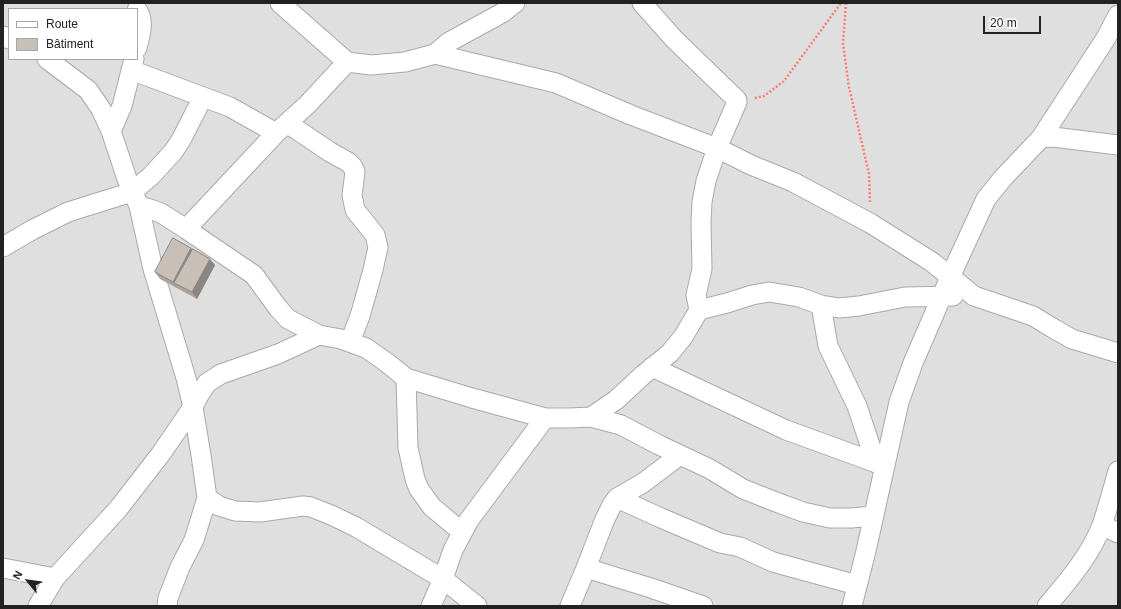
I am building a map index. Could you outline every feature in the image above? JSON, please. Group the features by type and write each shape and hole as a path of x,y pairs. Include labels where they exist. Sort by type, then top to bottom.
{"street":[{"path":"286,5 347,62 371,65 405,62 435,54 449,42 502,13 515,3"},
{"path":"592,416 616,400 652,367 670,353 683,337 699,310 696,295 702,269 702,202 706,181 717,148 737,102 735,97 674,39 642,3"},
{"path":"138,11 141,18 141,29 138,43"},
{"path":"852,606 874,516 880,464 913,363 951,275 986,199 1003,178 1041,138 1106,38 1118,15"},
{"path":"435,54 556,82 631,115 717,148 751,165 794,182 870,223 932,262 951,275 974,296"},
{"path":"48,60 88,90 101,109 111,131 135,199 153,269 184,371 193,407 207,498 194,540 180,567 168,598 167,606"},
{"path":"186,228 281,128 308,104 347,62"},
{"path":"111,131 122,106 133,65 203,97 281,128 348,162 353,167 355,172 352,195 355,210 375,235 378,247 360,316 350,342"},
{"path":"3,247 32,230 68,212 135,199 151,176 173,152 181,140 203,97"},
{"path":"1041,138 1057,137 1118,145"},
{"path":"135,199 150,209 161,213 186,228 254,275 278,308 288,318 319,335 350,342 366,348 406,378 545,418 592,416 621,424 710,469 743,489 803,512 830,518 874,516"},
{"path":"699,310 752,295 769,292 798,297 821,305 840,308 905,297 974,296 1033,316 1072,339 1118,353"},
{"path":"821,305 828,346 857,406 880,464"},
{"path":"38,606 55,578 118,510 160,456 193,407 198,395 207,383 221,374 278,354 319,335"},
{"path":"652,367 786,430 880,464"},
{"path":"406,378 408,448 415,479 419,489 432,508 462,532"},
{"path":"431,606 443,579 453,550 469,520 545,418"},
{"path":"570,606 605,519 617,498 643,483 680,454"},
{"path":"1047,606 1076,572 1090,549 1110,529 1118,471"},
{"path":"207,498 219,506 235,511 260,512 295,507 311,507 356,527 443,579 477,606"},
{"path":"617,498 720,543 740,547 773,562 858,585"},
{"path":"3,568 55,578"},
{"path":"586,568 703,606"}],"path":[{"path":"737,102 764,96 784,81 841,3"},
{"path":"846,3 843,44 848,87 869,174 870,223"}],"shaded area":[{"path":"3,3 1118,3 1118,606 3,606"}],"building":[{"path":"173,238 191,248 173,282 155,272"},
{"path":"193,249 210,259 192,292 174,283"}]}
